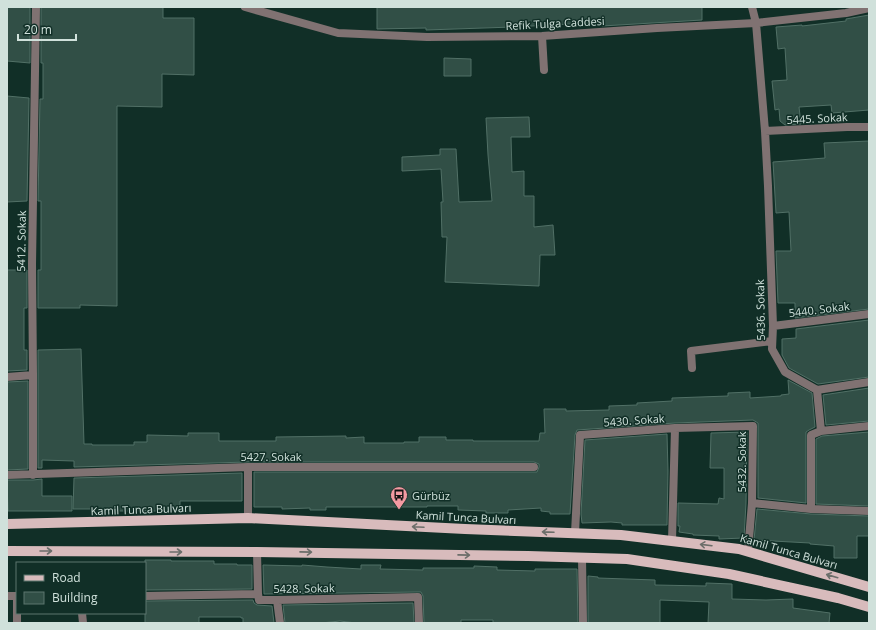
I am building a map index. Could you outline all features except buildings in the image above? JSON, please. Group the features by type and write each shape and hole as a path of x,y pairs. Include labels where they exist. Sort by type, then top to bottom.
{"main road":[{"name":"Kamil Tunca Bulvarı","path":"7,524 248,518 465,530 621,535 739,548 869,587"},
{"path":"7,551 257,552 528,556 627,560 729,574 838,598 869,607"}],"street":[{"name":"5412. Sokak","path":"33,475 32,264 36,7"},
{"name":"Refik Tulga Caddesi","path":"245,7 338,33 428,37 542,36 756,23 869,8"},
{"name":"5436. Sokak","path":"752,7 756,23 765,131 768,186 772,349 785,372 817,390"},
{"path":"542,36 544,70"},
{"name":"5445. Sokak","path":"765,131 869,127"},
{"name":"5440. Sokak","path":"772,326 869,314"},
{"path":"692,368 691,351 772,341"},
{"path":"7,377 33,375"},
{"path":"821,431 817,390 869,382"},
{"name":"5432. Sokak","path":"675,428 753,426 752,503"},
{"path":"811,510 811,435 821,431 869,426"},
{"name":"5430. Sokak","path":"574,533 580,435 675,428 672,541"},
{"path":"248,467 248,518"},
{"name":"5427. Sokak","path":"7,475 248,467 534,467"},
{"path":"748,551 752,503 811,510 869,511"},
{"path":"257,552 258,594"},
{"path":"582,558 583,623"},
{"name":"5428. Sokak","path":"146,596 258,594 259,600 418,596 419,623"},
{"path":"277,600 280,623"}],"place":[{"name":"Gürbüz","path":"399,510"}]}
